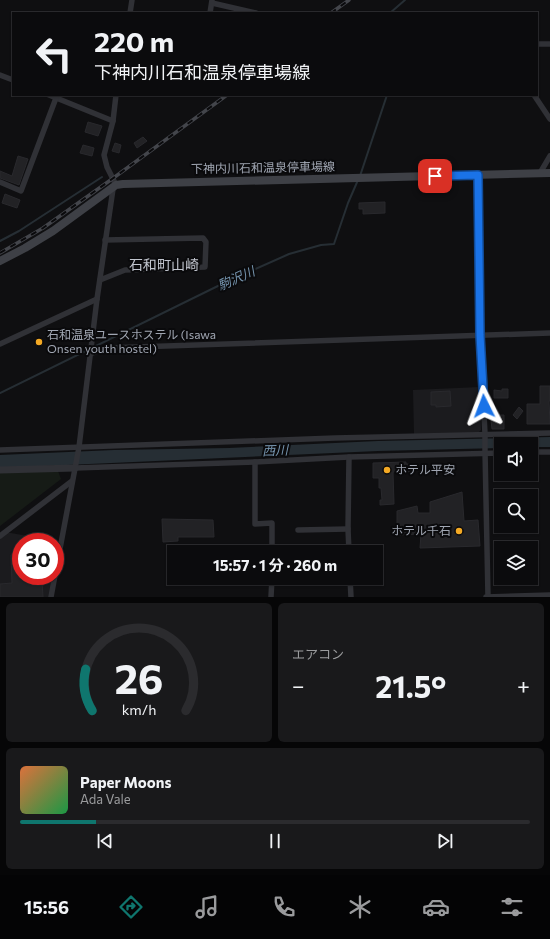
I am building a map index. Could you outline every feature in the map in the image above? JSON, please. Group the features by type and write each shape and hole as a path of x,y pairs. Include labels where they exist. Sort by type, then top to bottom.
{"main road":[{"name":"下神内川石和温泉停車場線","path":"115,187 123,184 550,173"},
{"path":"0,261 53,231 115,187"}],"street":[{"path":"130,12 132,0"},
{"path":"210,12 212,2 252,12"},
{"path":"538,44 550,44"},
{"path":"0,75 12,80"},
{"path":"51,96 113,122"},
{"path":"51,597 79,449 97,298 105,240 115,187 104,155 113,122 116,96"},
{"path":"535,96 550,119"},
{"path":"0,182 22,191 56,98"},
{"path":"540,173 550,156"},
{"path":"478,175 480,335 485,436 488,597"},
{"path":"100,280 125,270 205,267 206,242 203,238 105,240"},
{"path":"0,344 97,298"},
{"path":"90,353 106,348 550,333"},
{"path":"0,450 79,449 144,444 485,436 550,433"},
{"path":"538,452 550,452"},
{"path":"0,470 76,466 255,462 350,457 494,453"},
{"path":"349,545 350,457"},
{"path":"255,462 255,524 272,523 272,545"},
{"path":"0,536 72,481"},
{"path":"298,530 348,529"},
{"path":"271,597 272,585"},
{"path":"350,585 351,597"},
{"path":"485,597 550,595"}],"shaded area":[{"path":"480,387 481,430 478,433 414,434 413,390"},
{"path":"58,471 61,479 0,526 0,473"},
{"path":"5,532 12,533 12,585 53,585 51,597 0,597 0,536"}],"water":[{"path":"538,437 550,437 550,447 538,447"},
{"name":"西川","path":"494,438 494,448 378,451 0,468 0,455 114,450 229,448 378,441"}],"building":[{"path":"88,122 102,126 98,136 85,132"},
{"path":"143,137 147,141 137,148 134,143"},
{"path":"115,143 121,145 119,153 112,151"},
{"path":"83,145 94,148 92,156 80,153"},
{"path":"18,156 28,159 19,185 0,178 0,171 12,176"},
{"path":"5,194 20,200 17,208 2,203"},
{"path":"385,202 385,213 363,214 363,209 359,209 359,203"},
{"path":"540,386 550,386 550,424 527,424 527,404 540,404"},
{"path":"502,389 508,389 508,398 494,398 494,390 502,391"},
{"path":"450,391 451,406 436,407 436,405 431,405 431,392"},
{"path":"519,407 523,411 517,419 513,415"},
{"path":"493,415 504,415 504,429 492,429 491,420 493,420"},
{"path":"406,462 406,464 409,464 409,472 393,472 394,504 380,505 380,500 382,500 381,488 379,488 379,478 373,478 373,463"},
{"path":"462,492 464,521 478,520 480,546 420,548 421,534 397,535 397,511 417,506 418,513 430,513 430,502"},
{"path":"162,519 213,520 214,537 178,537 178,541 163,542"},
{"path":"11,555 12,555 12,583"},
{"path":"12,583 12,585 42,585 43,597 0,597 0,584"}],"waterway":[{"name":"駒沢川","path":"391,12 405,0"},
{"name":"駒沢川","path":"360,176 387,96"},
{"path":"0,241 19,231 102,177"},
{"name":"駒沢川","path":"0,393 226,282 289,254 321,245 334,244 348,203 358,180"}],"railway":[{"path":"332,12 349,0"},
{"path":"0,253 43,228 226,96"}],"place":[{"name":"石和温泉ユースホステル (Isawa Onsen youth hostel)","path":"39,342"},
{"name":"ホテル平安","path":"387,470"},
{"name":"ホテル千石","path":"459,531"}],"district":[{"name":"石和町山崎","path":"164,265"}],"route":[{"path":"435,176 478,175 480,335 484,406"}]}
